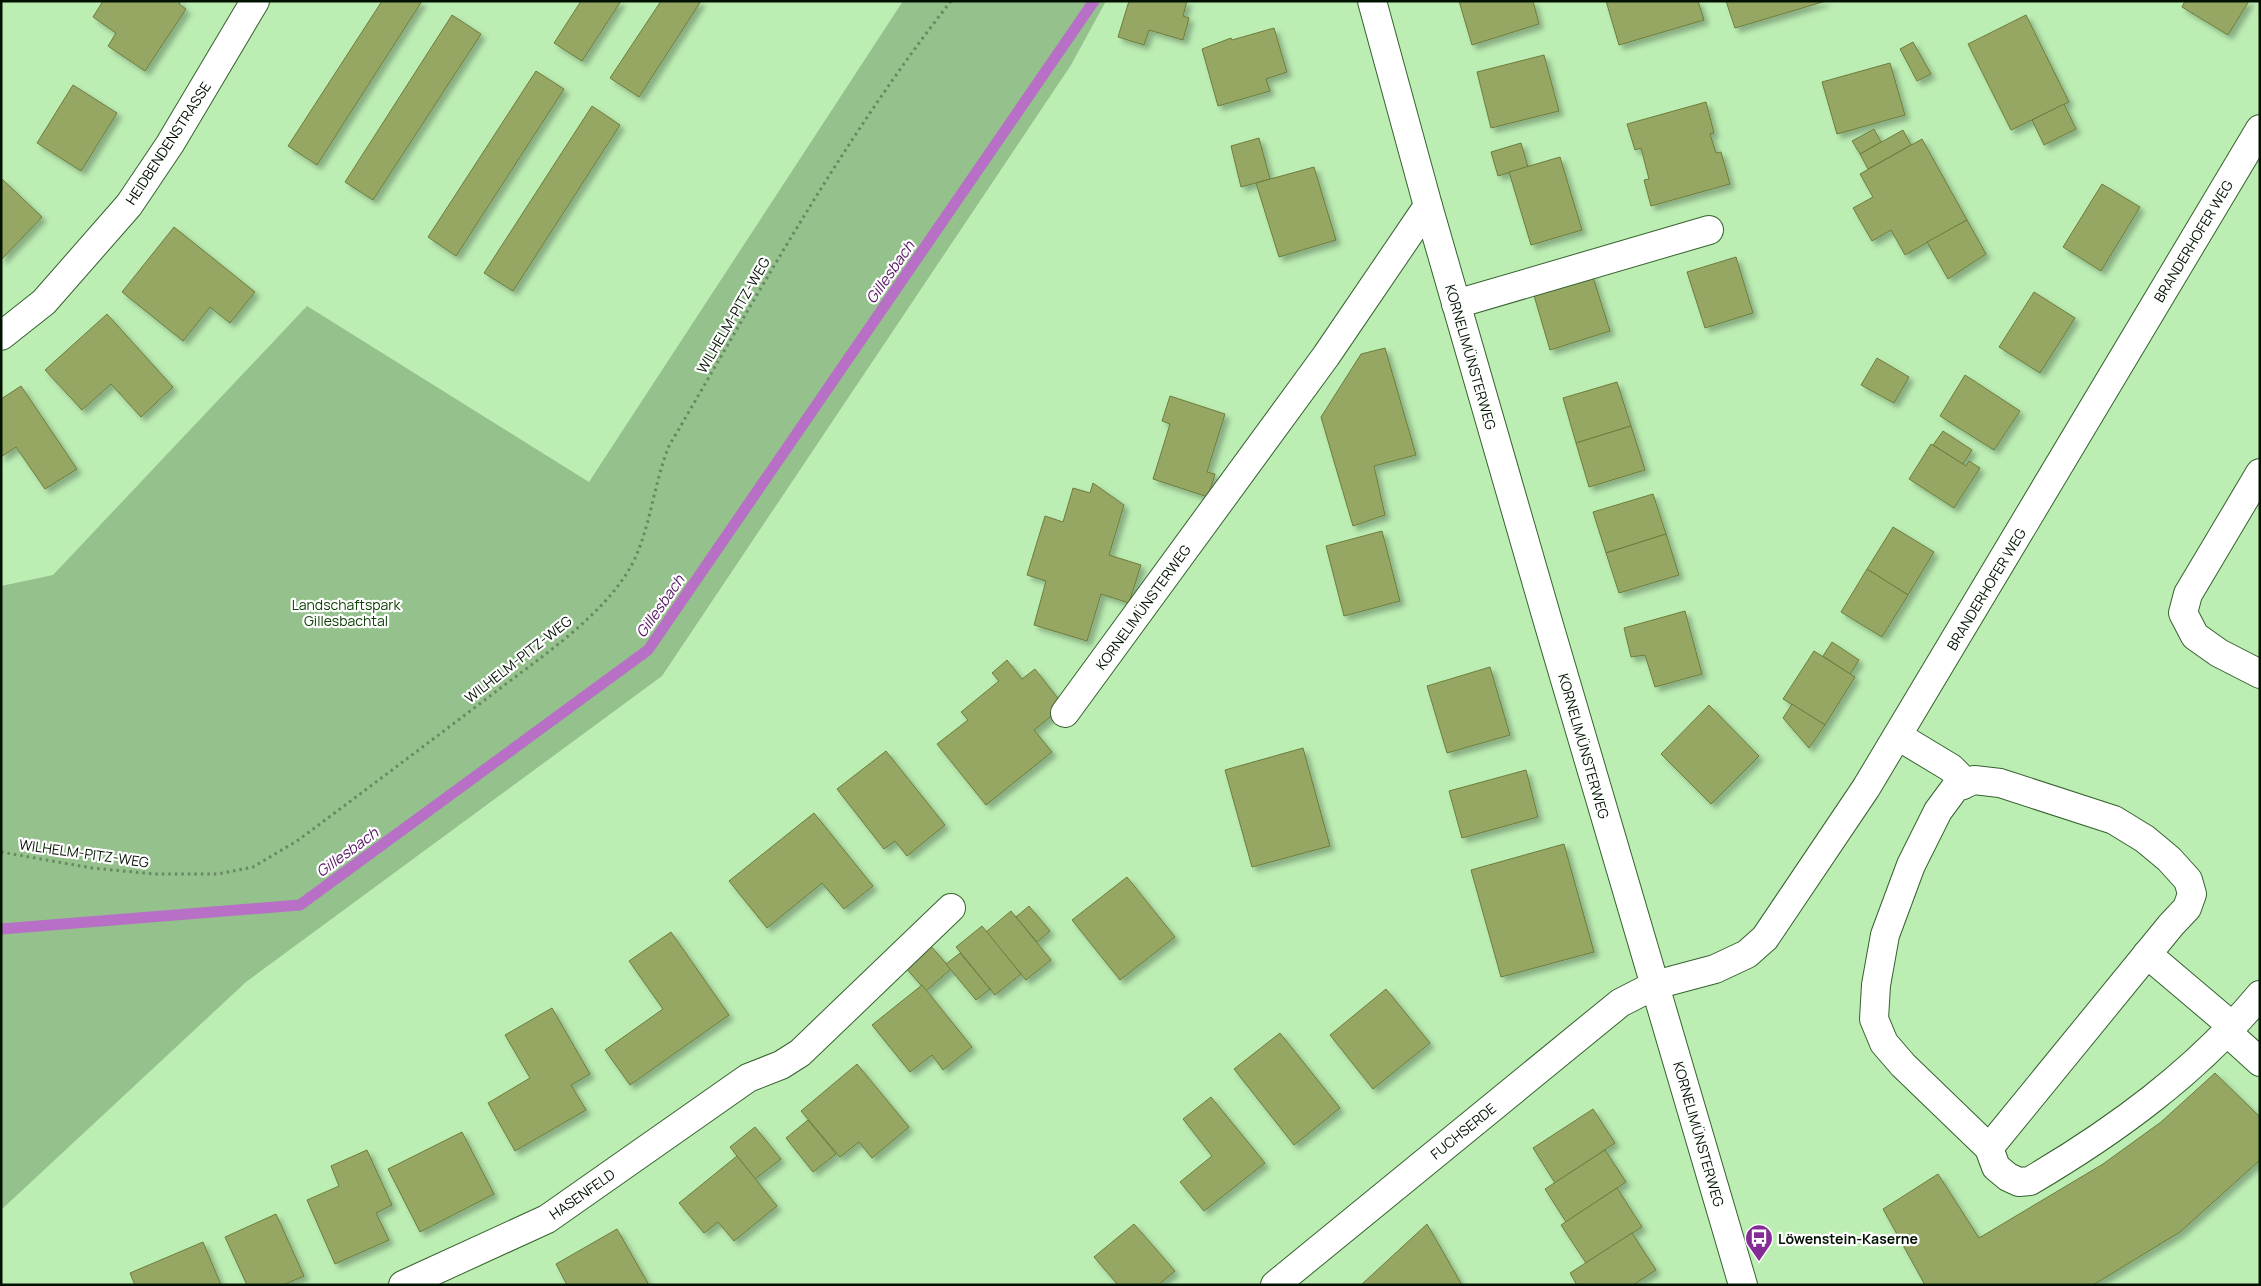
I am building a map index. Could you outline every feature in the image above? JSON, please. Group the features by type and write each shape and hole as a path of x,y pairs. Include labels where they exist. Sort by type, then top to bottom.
{"street":[{"name":"HEIDBENDENSTRASSE","path":"1,336 44,302 129,204 170,144 255,1"},
{"name":"KORNELIMÜNSTERWEG","path":"1372,1 1456,304 1743,1285"},
{"name":"BRANDERHOFER WEG","path":"1655,985 1715,969 1747,954 1765,938 1866,788 1898,736 2260,129"},
{"name":"KORNELIMÜNSTERWEG","path":"1065,713 1326,356 1428,206"},
{"path":"1456,304 1709,230"},
{"path":"2260,473 2188,594 2184,614 2195,636 2219,653 2260,674"},
{"path":"1898,736 1950,768 1963,785"},
{"path":"1989,1148 2147,954 2187,908 2192,894 2188,880 2170,859 2145,839 2114,820 2000,783 1974,780 1955,788 1938,811 1911,865 1885,935 1876,985 1874,1019 1884,1043 1989,1148 1996,1167 2008,1178 2020,1182 2030,1181 2087,1147 2140,1110 2229,1029 2260,995"},
{"name":"HASENFELD","path":"403,1285 547,1219 748,1078 781,1065 800,1053 951,908"},
{"path":"2147,954 2229,1029 2260,1062"},
{"name":"FUCHSERDE","path":"1275,1285 1620,1003 1655,985"}],"path":[{"name":"WILHELM-PITZ-WEG","path":"1,852 92,868 155,874 218,874 253,867 297,841 569,636 616,589 630,568 643,538 658,473 669,446 819,189 909,55 951,1"}],"green space":[{"name":"Landschaftspark Gillesbachtal","path":"903,1 1106,1 1071,65 662,676 246,982 1,1210 1,586 53,575 307,306 589,482"}],"building":[{"path":"103,1 181,1 179,4 186,9 145,71 108,46 116,33 93,17"},
{"path":"382,1 422,1 317,165 288,146"},
{"path":"581,1 621,1 582,61 554,43"},
{"path":"661,1 701,1 639,97 610,78"},
{"path":"1129,1 1187,1 1183,16 1189,18 1183,40 1149,30 1144,45 1118,37"},
{"path":"1459,1 1533,1 1539,24 1472,45"},
{"path":"1606,1 1698,1 1704,20 1619,45"},
{"path":"1726,1 1826,1 1735,28"},
{"path":"2185,1 2249,1 2228,35 2182,7"},
{"path":"452,15 481,34 373,200 345,182"},
{"path":"2026,15 2069,102 2011,130 1968,44"},
{"path":"1274,28 1287,72 1266,79 1270,91 1218,106 1202,49 1231,38 1232,40"},
{"path":"1913,42 1931,74 1917,81 1900,49"},
{"path":"1544,55 1559,111 1491,128 1477,72"},
{"path":"1890,63 1905,115 1837,134 1822,82"},
{"path":"536,71 564,89 456,256 428,237"},
{"path":"73,85 117,113 81,171 37,143"},
{"path":"1706,102 1714,133 1710,134 1716,153 1721,152 1730,184 1651,206 1644,180 1649,179 1641,148 1635,150 1627,124"},
{"path":"2064,104 2076,129 2044,145 2032,120"},
{"path":"592,106 620,125 513,291 484,273"},
{"path":"1874,129 1881,142 1860,154 1852,141"},
{"path":"1903,130 1911,145 1868,169 1860,154"},
{"path":"1259,138 1270,179 1241,187 1231,146"},
{"path":"1922,139 1967,220 1905,255 1891,230 1872,241 1853,208 1873,197 1860,174"},
{"path":"1521,143 1528,167 1498,176 1491,152"},
{"path":"1560,157 1582,230 1531,245 1509,172"},
{"path":"1314,167 1336,240 1279,257 1256,183"},
{"path":"1,178 42,217 1,260"},
{"path":"2102,184 2140,207 2101,271 2063,247"},
{"path":"1967,220 1986,254 1948,279 1927,242"},
{"path":"174,227 255,292 230,323 210,307 183,341 122,292"},
{"path":"1736,257 1753,313 1705,328 1687,272"},
{"path":"1592,274 1610,331 1550,350 1533,292"},
{"path":"2034,292 2075,318 2040,373 1999,347"},
{"path":"107,314 173,387 141,417 111,384 82,410 45,370"},
{"path":"1385,348 1416,455 1374,466 1385,515 1353,526 1321,417 1361,354"},
{"path":"1877,358 1909,377 1894,403 1861,385"},
{"path":"1965,375 2020,411 1994,450 1940,416"},
{"path":"1617,382 1631,426 1576,443 1563,398"},
{"path":"21,386 77,469 45,489 16,447 1,457 1,399"},
{"path":"1170,396 1225,414 1207,472 1215,474 1208,497 1153,479 1170,424 1162,421"},
{"path":"1631,426 1645,470 1589,487 1576,443"},
{"path":"1943,431 1972,450 1963,464 1933,445"},
{"path":"1931,444 1966,466 1969,461 1980,468 1954,508 1909,479"},
{"path":"1093,483 1124,505 1109,555 1141,565 1129,603 1101,594 1087,641 1034,625 1046,581 1027,575 1045,516 1063,522 1073,488 1090,493"},
{"path":"1653,494 1666,534 1606,553 1593,512"},
{"path":"1893,527 1934,552 1908,595 1867,569"},
{"path":"1382,531 1400,601 1344,616 1326,546"},
{"path":"1666,534 1679,575 1619,593 1606,553"},
{"path":"1867,569 1908,595 1882,637 1841,612"},
{"path":"1685,611 1702,674 1655,687 1645,655 1631,657 1624,628"},
{"path":"1832,642 1859,660 1850,674 1823,656"},
{"path":"1814,651 1855,677 1825,725 1783,699"},
{"path":"1007,660 1022,679 1035,669 1064,706 1034,730 1052,752 986,805 937,744 968,720 961,712 999,681 992,673"},
{"path":"1490,667 1510,735 1447,753 1427,686"},
{"path":"1792,704 1825,725 1809,748 1783,718"},
{"path":"1709,705 1759,756 1711,804 1661,754"},
{"path":"1303,748 1330,846 1252,867 1225,770"},
{"path":"886,751 945,825 907,856 895,841 884,849 837,789"},
{"path":"1526,770 1538,817 1462,838 1449,791"},
{"path":"814,813 873,886 844,909 822,883 767,928 729,881"},
{"path":"1564,844 1594,952 1501,977 1471,870"},
{"path":"1127,877 1175,937 1120,980 1072,920"},
{"path":"1029,906 1050,931 1037,942 1016,917"},
{"path":"1011,911 1051,960 1026,980 986,932"},
{"path":"982,926 1021,974 995,995 956,947"},
{"path":"671,932 729,1015 630,1085 605,1050 663,1009 629,961"},
{"path":"930,945 951,969 926,991 905,967"},
{"path":"960,953 990,989 976,1000 946,964"},
{"path":"922,985 972,1047 943,1070 932,1055 910,1072 872,1025"},
{"path":"1386,989 1430,1043 1373,1089 1330,1035"},
{"path":"552,1008 590,1074 571,1085 586,1110 515,1151 488,1103 530,1078 505,1035"},
{"path":"1280,1033 1340,1108 1294,1145 1234,1069"},
{"path":"857,1064 909,1127 872,1158 859,1142 840,1157 801,1111"},
{"path":"2215,1073 2260,1117 2260,1160 2180,1232 2093,1285 1925,1285 1883,1209 1938,1174 1979,1238 2103,1164 2161,1122"},
{"path":"1211,1097 1265,1163 1204,1211 1180,1182 1212,1156 1183,1119"},
{"path":"1593,1109 1615,1143 1555,1183 1533,1148"},
{"path":"808,1120 836,1154 813,1172 786,1138"},
{"path":"755,1127 781,1159 755,1179 730,1147"},
{"path":"462,1132 494,1194 420,1232 388,1169"},
{"path":"367,1150 392,1205 376,1213 389,1240 335,1264 307,1200 339,1186 331,1166"},
{"path":"1605,1150 1626,1182 1566,1222 1545,1189"},
{"path":"737,1156 777,1206 734,1241 718,1222 704,1233 679,1203"},
{"path":"1617,1188 1642,1227 1586,1263 1561,1225"},
{"path":"276,1214 304,1276 283,1285 247,1285 225,1237"},
{"path":"1134,1224 1175,1271 1158,1285 1118,1285 1094,1257"},
{"path":"1427,1224 1462,1285 1361,1285"},
{"path":"617,1229 649,1285 567,1285 556,1264"},
{"path":"1632,1233 1656,1270 1633,1285 1577,1285 1570,1273"},
{"path":"203,1242 221,1285 135,1285 130,1273"}],"waterway":[{"name":"Gillesbach","path":"1,929 300,905 648,650 1094,1"}],"place":[{"name":"Löwenstein-Kaserne","path":"1759,1262"}]}
